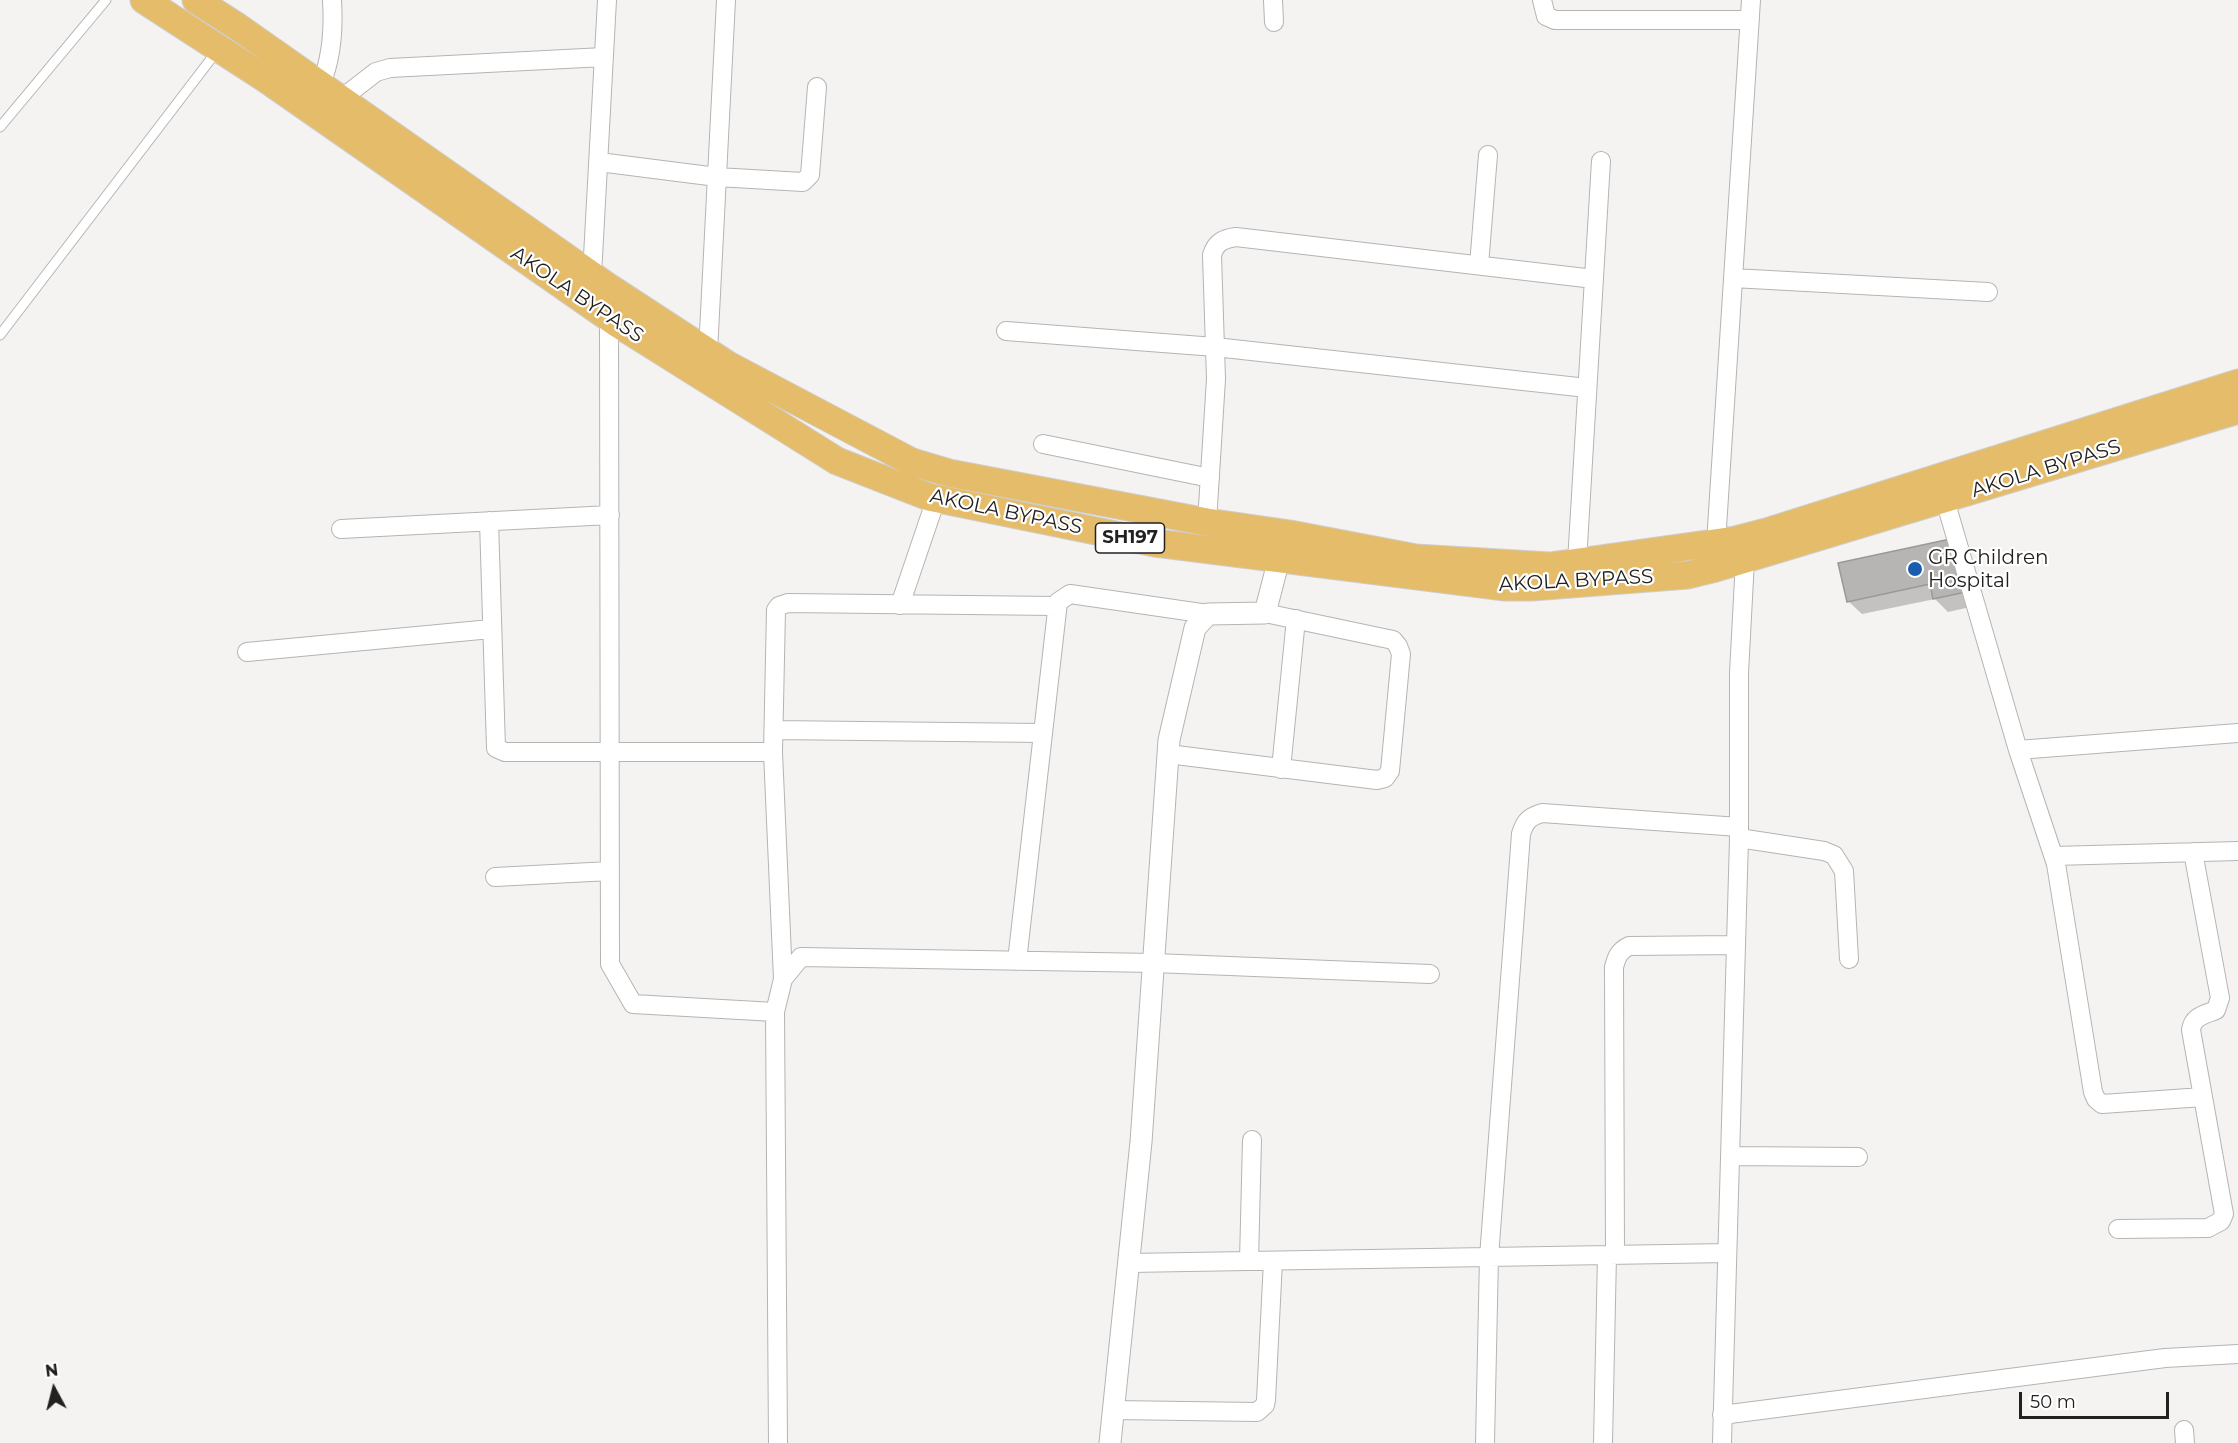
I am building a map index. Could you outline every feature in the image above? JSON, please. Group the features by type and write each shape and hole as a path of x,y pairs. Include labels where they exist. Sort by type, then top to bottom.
{"main road":[{"name":"AKOLA BYPASS","path":"144,0 308,109 609,318 831,458 936,499 1161,544 1517,588 1688,575 1946,500 2238,410"},
{"name":"AKOLA BYPASS","path":"196,0 592,275 728,365 912,462 949,473 1207,522 1290,534 1416,558 1550,566 1735,540 2238,383"},
{"path":"638,337 644,310"}],"street":[{"path":"331,92 332,0"},
{"path":"592,275 607,0"},
{"path":"708,352 726,0"},
{"path":"1273,0 1274,22"},
{"path":"1542,0 1546,16 1555,20 1750,20"},
{"path":"1716,543 1751,0"},
{"path":"308,109 331,92 390,68 604,57"},
{"path":"598,162 717,177 803,182 810,175 817,87"},
{"path":"1479,266 1488,155"},
{"path":"1577,562 1601,161"},
{"path":"1207,522 1216,379 1212,255 1215,246 1224,239 1236,237 1594,279"},
{"path":"1733,278 1988,292"},
{"path":"609,318 610,964 633,1004 776,1012"},
{"path":"1006,331 1215,347 1587,388"},
{"path":"1043,444 1210,478"},
{"path":"900,605 936,499"},
{"path":"1946,500 2018,750 2054,856 2096,1099 2103,1104 2203,1097"},
{"path":"341,529 610,515"},
{"path":"489,521 496,748 506,752 773,752"},
{"path":"1265,613 1279,559"},
{"path":"1722,1443 1739,832 1739,673 1745,560"},
{"path":"1017,961 1056,606 1063,597 1070,594 1208,614 1265,613 1393,640 1398,646 1401,654 1390,771 1385,777 1377,780 1168,754"},
{"path":"778,1443 776,1012 783,979 773,752 776,610 779,606 788,603 1056,606"},
{"path":"1110,1443 1141,1142 1169,740 1195,628 1208,614"},
{"path":"1281,769 1296,620"},
{"path":"247,652 491,629"},
{"path":"774,730 1042,733"},
{"path":"2018,750 2238,733"},
{"path":"1485,1443 1489,1257 1521,834 1524,824 1530,817 1542,813 1739,832 1834,855 1844,871 1849,959"},
{"path":"2054,856 2238,851"},
{"path":"2118,1229 2208,1228 2221,1221 2224,1214 2191,1030 2196,1018 2216,1010 2220,998 2193,852"},
{"path":"495,877 610,871"},
{"path":"1603,1443 1611,1255 1614,967 1616,957 1621,950 1629,946 1736,945"},
{"path":"783,979 801,957 1154,963 1430,974"},
{"path":"1249,1261 1252,1140"},
{"path":"1730,1156 1858,1157"},
{"path":"1129,1263 1727,1253"},
{"path":"1114,1410 1257,1412 1262,1409 1266,1400 1273,1261"},
{"path":"1722,1414 2166,1358 2238,1354"}],"lane":[{"path":"0,127 106,0"},
{"path":"0,335 219,49"}],"building":[{"path":"1955,538 1966,592 1933,599 1930,584 1847,602 1838,563"}],"place":[{"name":"GR Children Hospital","path":"1915,569"}]}
